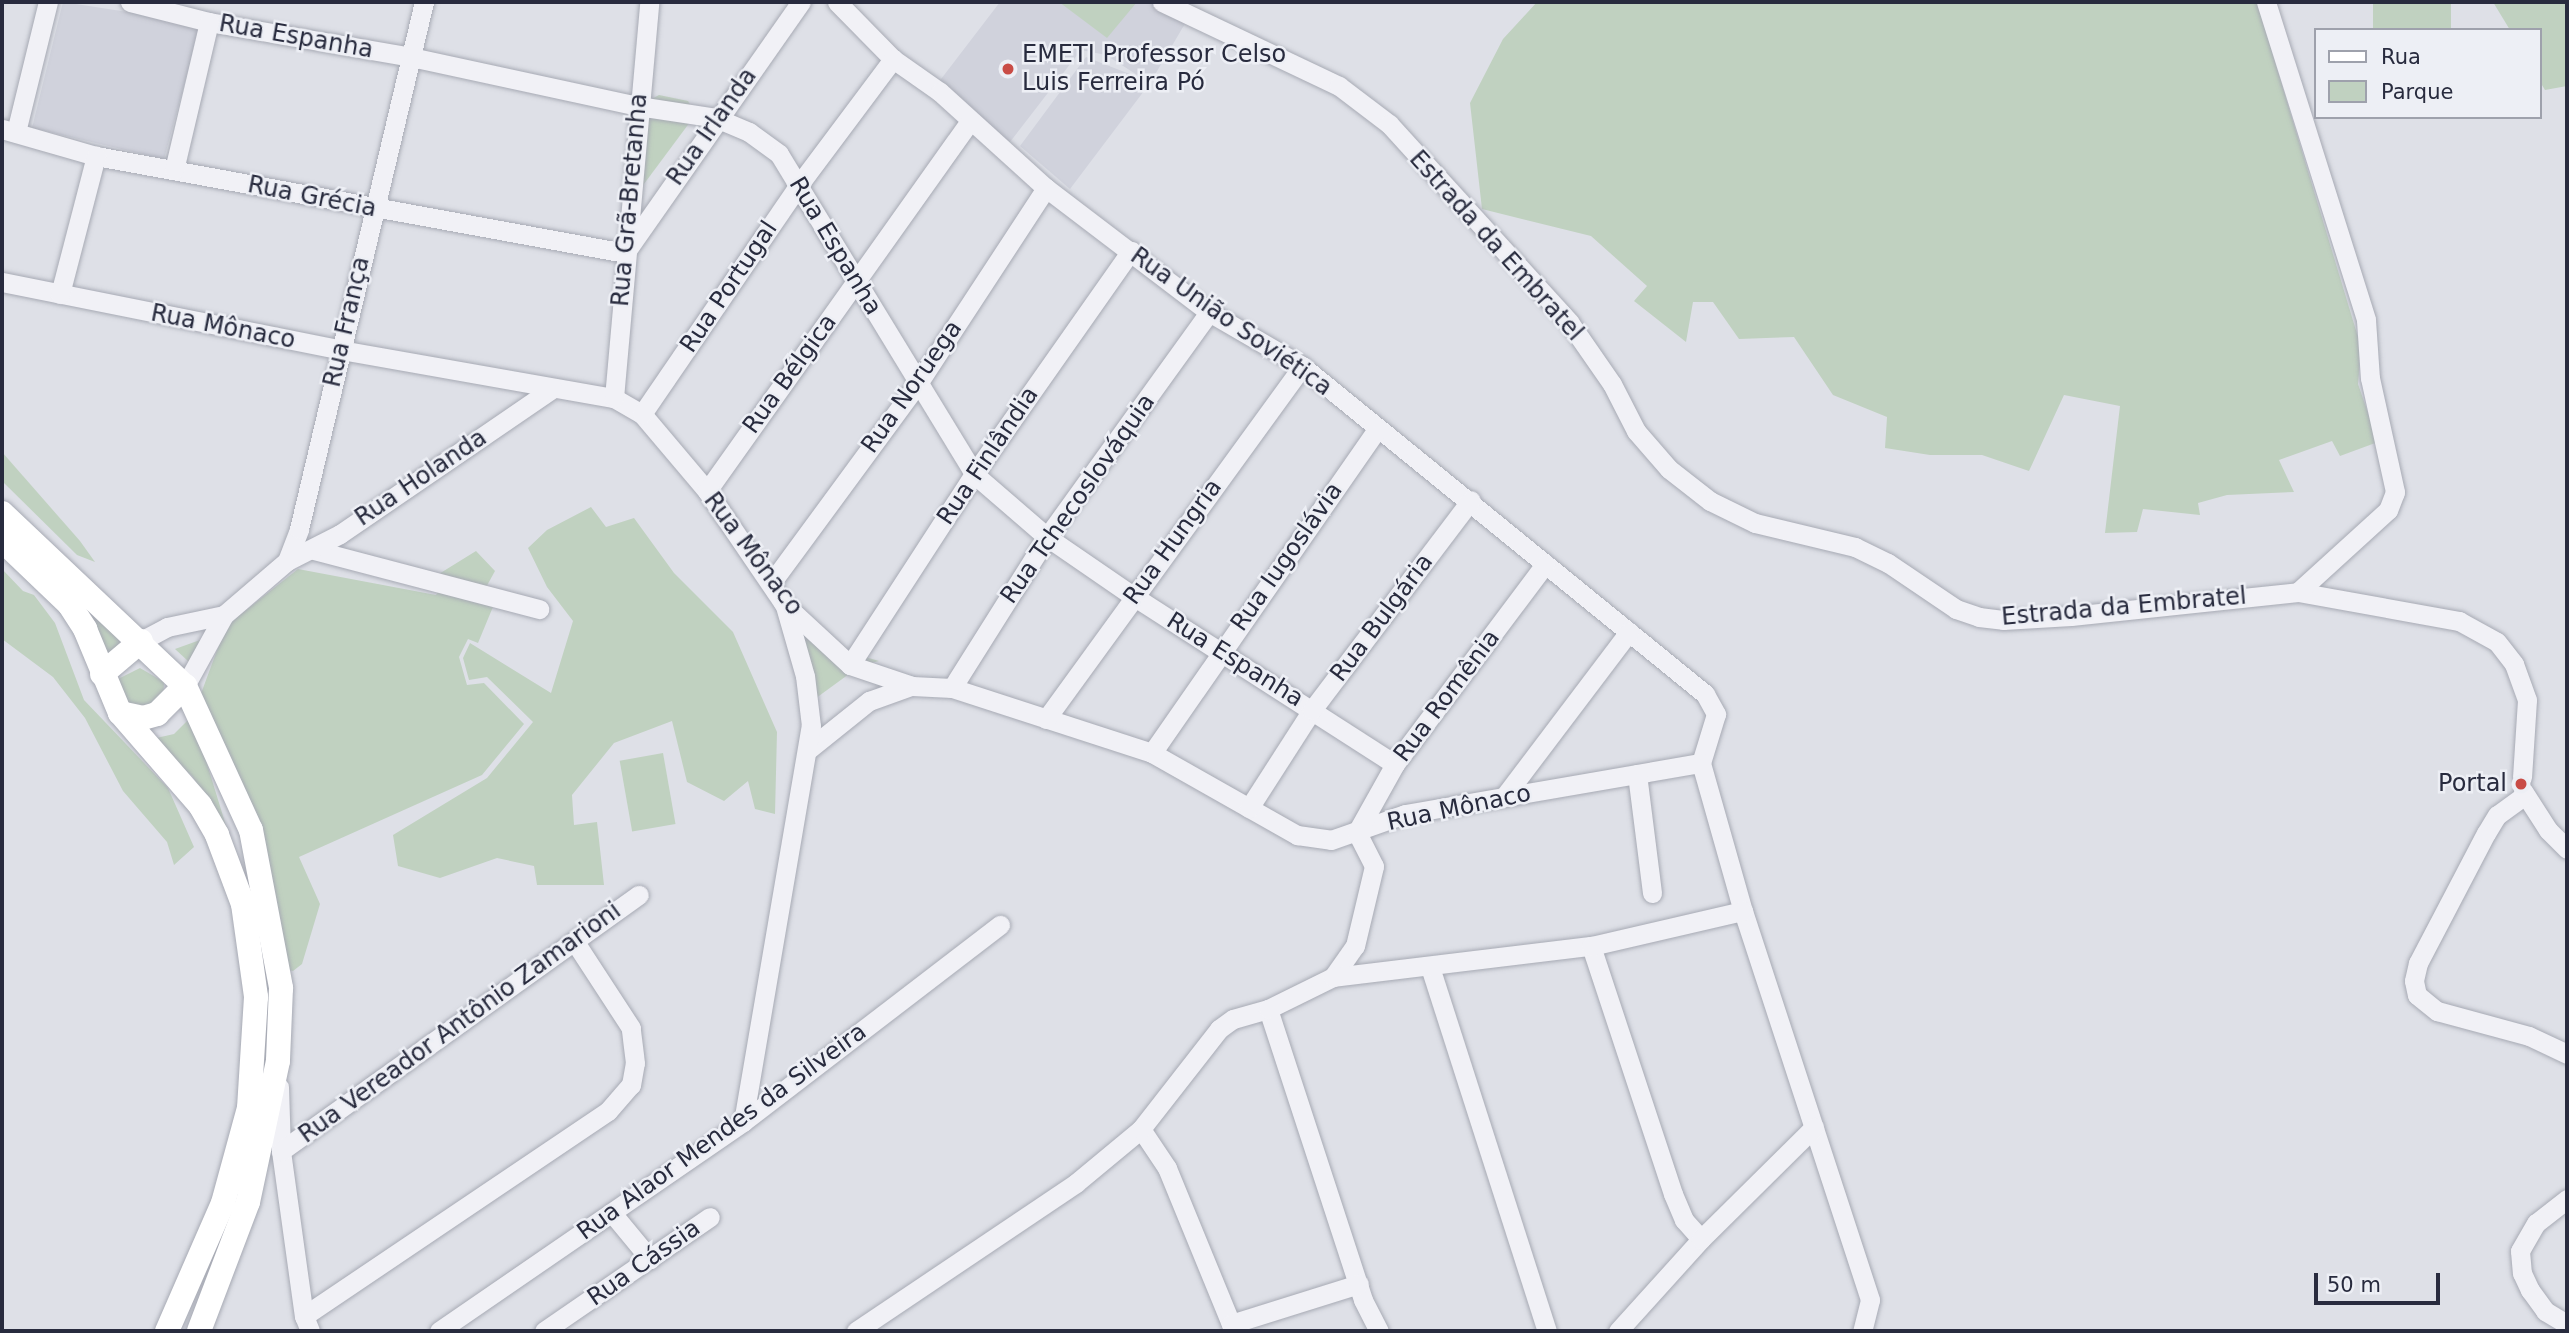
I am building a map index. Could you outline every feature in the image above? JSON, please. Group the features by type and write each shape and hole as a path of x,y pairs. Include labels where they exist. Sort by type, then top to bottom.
{"main road":[{"path":"2,513 141,641 185,686 251,830 281,988 278,1061 248,1202 199,1331"},
{"path":"2,540 69,604 120,713 176,775 217,835 243,904 256,997 249,1108 222,1203 167,1331"},
{"path":"102,674 141,641"},
{"path":"120,713 143,718 157,714 185,686"}],"street":[{"path":"9,131 48,2"},
{"name":"Rua Espanha","path":"132,2 209,22 411,57 638,106 716,118 749,132 779,153 855,284 919,382 974,474 1047,537 1133,596 1395,764"},
{"name":"Rua França","path":"185,686 224,615 287,561 299,528 424,2"},
{"name":"Rua Grã-Bretanha","path":"614,398 649,2"},
{"name":"Rua Irlanda","path":"625,253 716,118 801,2"},
{"name":"Rua União Soviética","path":"837,2 893,59 940,92 1046,188 1209,312 1302,366 1376,431 1471,500 1704,694 1716,714 1701,763"},
{"name":"Estrada da Embratel","path":"1162,2 1339,86 1389,124 1569,322 1612,384 1636,432 1690,488 1732,513 1855,547 1888,563 1956,609 2003,620 2298,592 2459,621 2497,642 2514,664 2527,700 2524,788"},
{"path":"2266,2 2366,320 2370,378 2395,492 2388,510 2298,592"},
{"path":"174,170 209,22"},
{"name":"Rua Portugal","path":"642,414 798,186 893,59"},
{"name":"Rua Bélgica","path":"707,491 970,121"},
{"name":"Rua Grécia","path":"9,131 96,156 373,209 625,253"},
{"path":"60,294 96,156"},
{"name":"Rua Noruega","path":"772,582 919,382 1046,188"},
{"name":"Rua Finlândia","path":"850,665 974,474 1131,251"},
{"name":"Rua Mônaco","path":"2,282 552,390 614,398 642,414 707,491 772,582 783,603 850,665 912,686 952,688 1152,753 1297,835 1331,840 1405,814 1701,763"},
{"name":"Rua Tchecoslováquia","path":"952,688 1047,537 1209,312"},
{"name":"Rua Hungria","path":"1046,719 1302,366"},
{"name":"Rua Holanda","path":"287,561 314,550 552,390"},
{"name":"Rua Iugoslávia","path":"1152,753 1376,431"},
{"name":"Rua Bulgária","path":"1249,807 1312,710 1471,500"},
{"path":"314,550 539,609"},
{"name":"Rua Romênia","path":"1357,832 1395,764 1545,564"},
{"path":"743,1122 811,726 805,676 783,603"},
{"name":"Rua França","path":"141,641 167,627 224,615"},
{"path":"1504,797 1629,632"},
{"path":"809,749 869,701 912,686"},
{"path":"1701,763 1743,911 1870,1300 1862,1331"},
{"path":"1637,774 1652,893"},
{"path":"2567,849 2524,788 2497,815 2486,833 2418,962 2414,981 2417,995 2437,1011 2529,1036 2567,1054"},
{"path":"1333,977 1355,946 1374,866 1357,832"},
{"name":"Rua Vereador Antônio Zamarioni","path":"281,1151 639,895"},
{"path":"864,1329 1076,1183 1141,1129 1219,1029 1244,1014 1268,1009 1333,977 1591,946 1743,911"},
{"name":"Rua Alaor Mendes da Silveira","path":"439,1331 743,1122 1000,925"},
{"path":"278,1061 281,1151 307,1324 608,1111 631,1085 635,1063 631,1028 575,942"},
{"path":"1591,946 1673,1194 1684,1220 1701,1239"},
{"path":"1430,967 1547,1331"},
{"path":"1268,1009 1359,1284 1379,1331"},
{"path":"1618,1331 1701,1239 1814,1127"},
{"path":"1141,1129 1167,1168 1231,1324 1359,1284"},
{"path":"2567,1199 2536,1223 2520,1251 2522,1273 2530,1290 2545,1311 2567,1324"},
{"path":"612,1213 650,1259"},
{"name":"Rua Cássia","path":"544,1331 710,1217"}],"shaded area":[{"path":"63,2 134,13 199,30 164,159 32,128"},
{"name":"EMETI Professor Celso Luis Ferreira Pó","path":"1000,2 1151,2 1186,22 1150,83 1070,189 1020,146 1086,57 1145,80 1106,55 1081,50 1010,142 938,83"}],"green space":[{"path":"1059,2 1137,2 1107,38"},
{"path":"1537,2 2257,2 2361,347 2358,384 2378,442 2340,456 2332,441 2279,460 2294,492 2227,495 2198,503 2200,515 2143,509 2137,532 2105,533 2120,406 2064,395 2029,471 1982,455 1930,455 1885,448 1887,417 1833,395 1794,337 1739,339 1713,302 1693,302 1686,342 1634,301 1647,286 1591,236 1482,209 1470,103 1503,39"},
{"path":"2373,2 2451,2 2451,28 2373,28"},
{"path":"2493,2 2567,2 2567,86 2545,90 2541,83 2541,28 2509,28"},
{"path":"659,95 688,101 696,114 641,188 650,100"},
{"path":"2,452 80,541 95,562 77,555 2,481"},
{"path":"591,507 606,527 634,518 674,573 733,632 777,732 775,814 755,809 748,781 724,801 687,782 672,721 614,743 572,795 574,825 597,822 604,885 537,885 534,866 497,858 440,878 398,866 393,835 487,778 533,722 487,677 469,680 463,658 470,643 551,693 573,621 547,587 528,548 547,530"},
{"path":"476,551 495,571 484,591 495,602 478,643 468,639 459,657 467,685 484,683 524,724 482,775 299,857 320,904 302,964 293,971 281,968 199,699 226,626 298,569 436,595 443,585 434,577"},
{"path":"2,569 23,591 34,595 55,623 84,700 168,788 194,847 174,865 167,842 123,791 85,718 53,677 2,639"},
{"path":"83,609 127,644 108,660"},
{"path":"803,633 848,652 879,661 860,666 812,701"},
{"path":"200,640 189,662 175,649"},
{"path":"140,668 164,682 163,702 127,712 118,679"},
{"path":"189,719 204,754 227,829 192,776 152,739 174,734"},
{"path":"663,753 676,824 632,832 620,761"}],"place":[{"name":"EMETI Professor Celso Luis Ferreira Pó","path":"1008,69"},
{"name":"Portal","path":"2521,784"}]}
